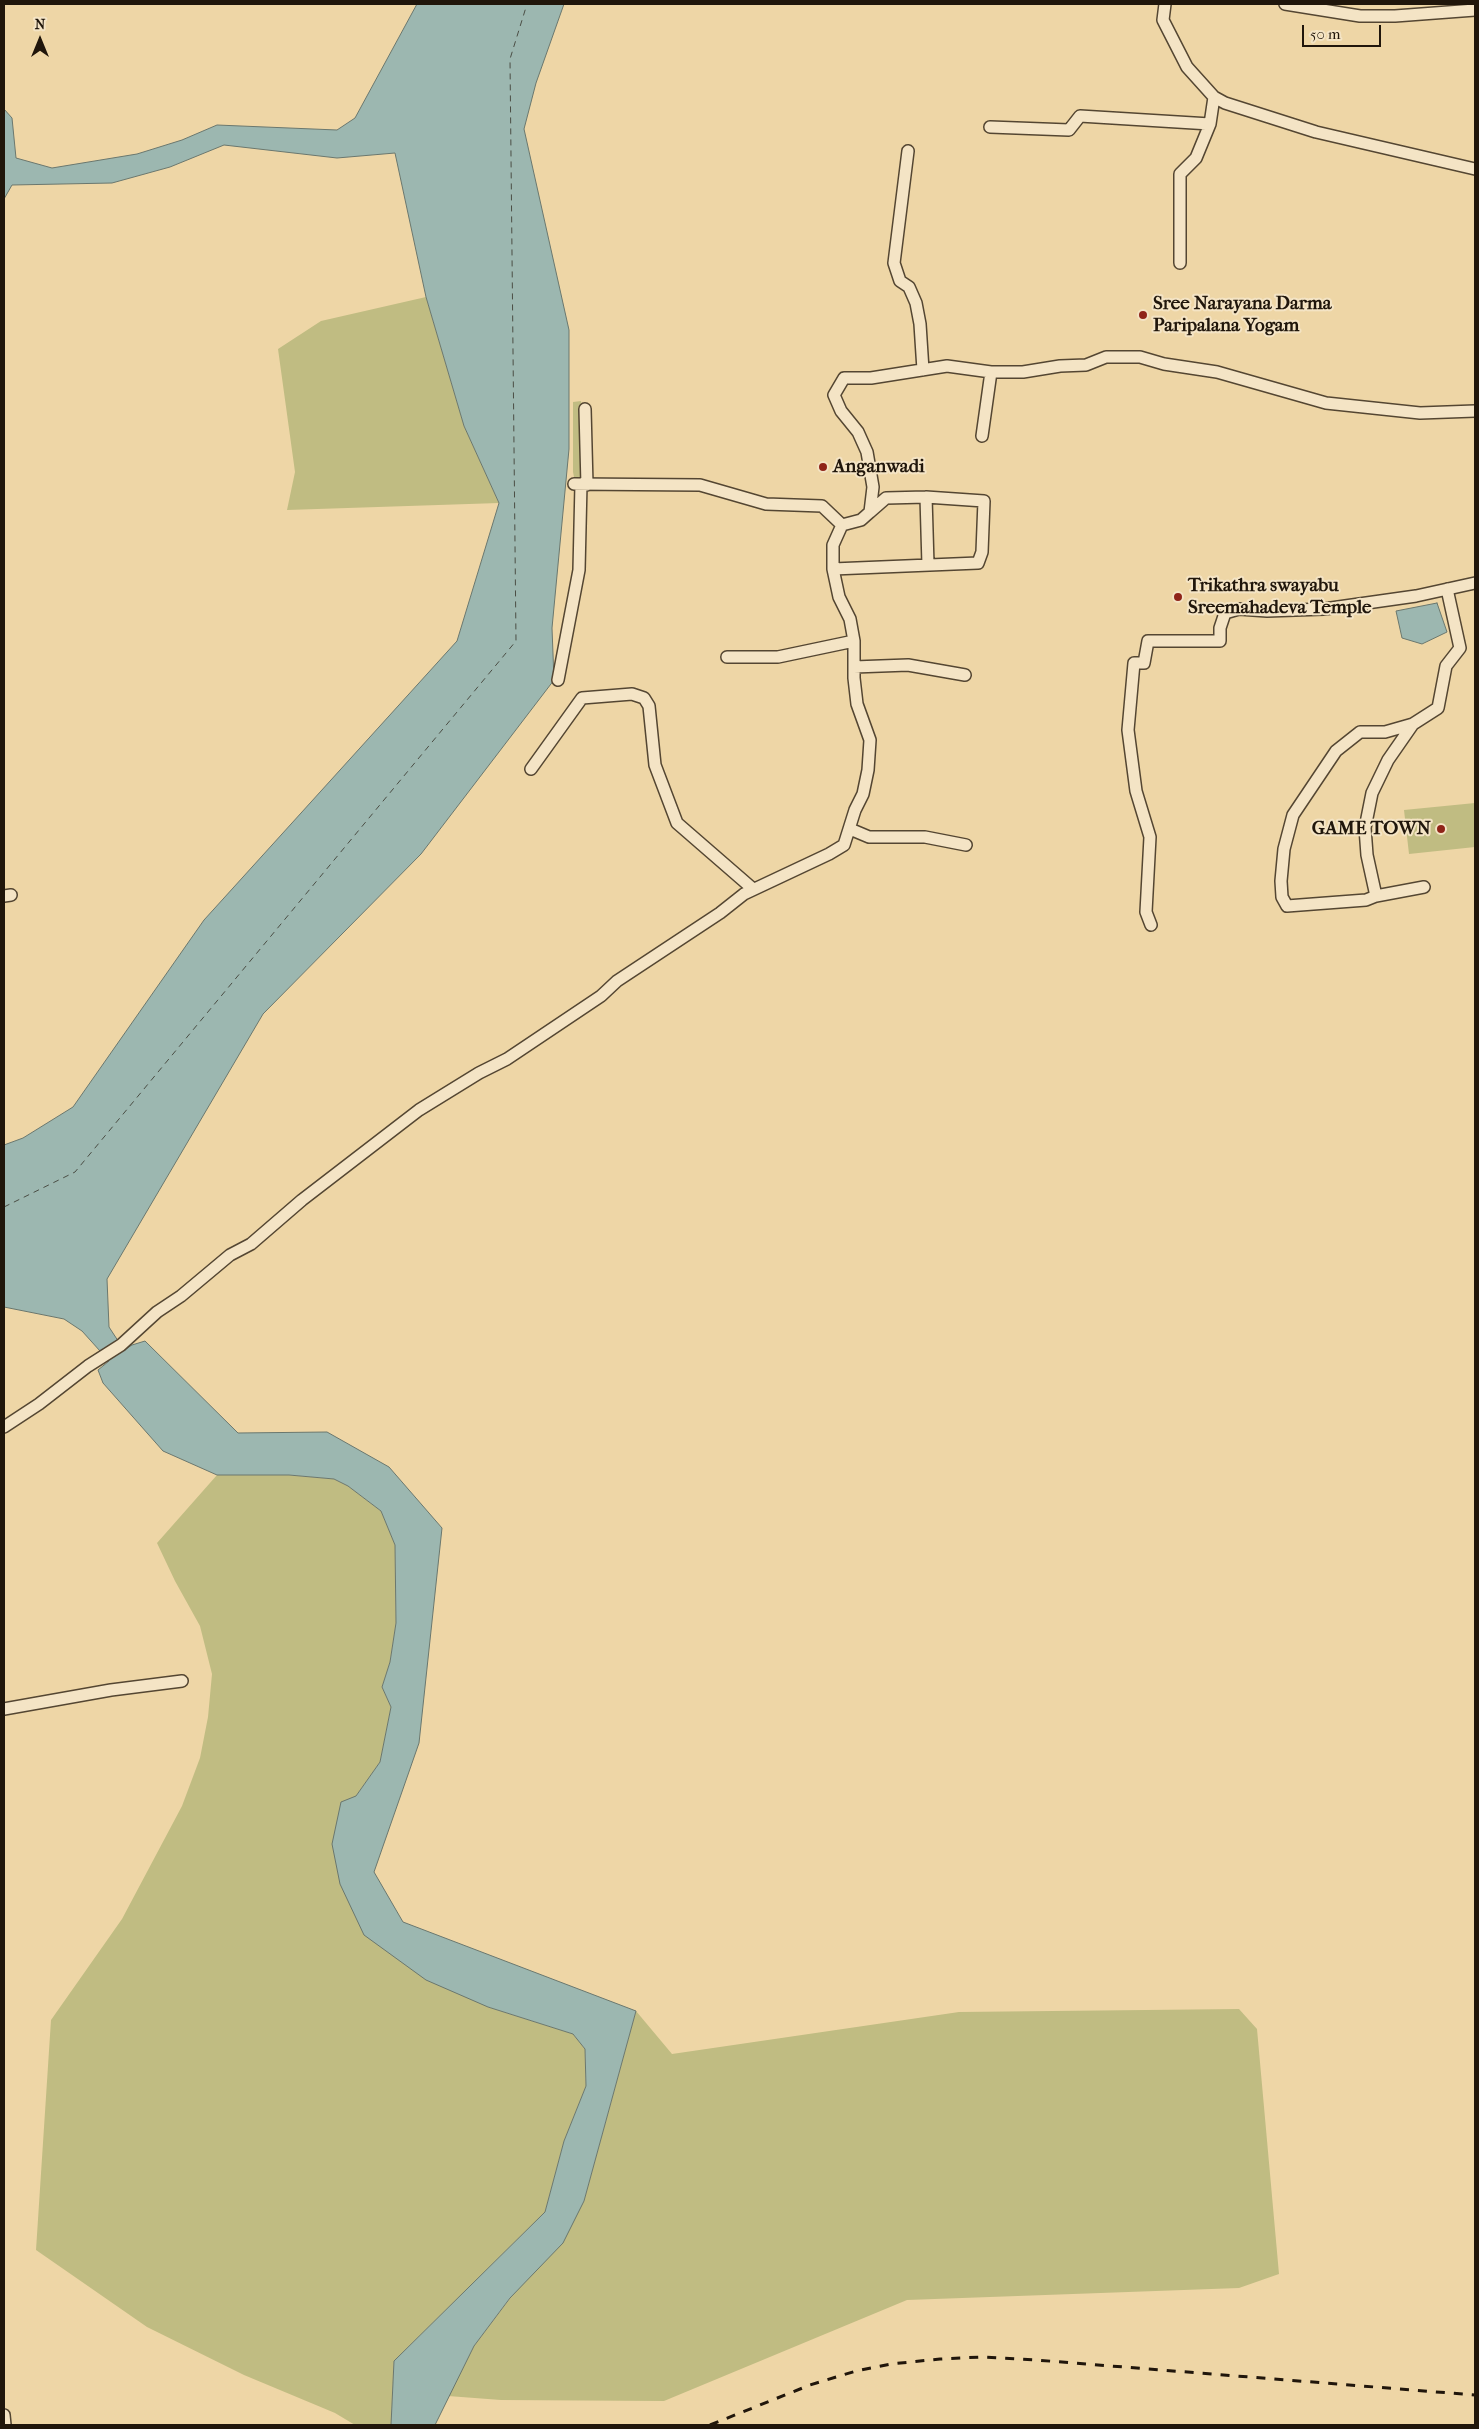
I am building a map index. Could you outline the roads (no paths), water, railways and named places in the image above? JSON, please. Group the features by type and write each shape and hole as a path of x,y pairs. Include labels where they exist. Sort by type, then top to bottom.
{"street":[{"path":"1165,4 1163,20 1187,67 1214,97 1225,103 1316,132 1475,169"},
{"path":"1285,4 1360,16 1395,16 1475,10"},
{"path":"1180,263 1180,174 1196,158 1210,124 1214,97"},
{"path":"990,127 1069,130 1080,116 1210,124"},
{"path":"908,151 894,263 900,280 909,287 916,303 920,324 923,370"},
{"path":"870,512 873,487 867,452 858,432 841,411 834,395 844,378 871,378 947,366 991,372 1023,372 1060,366 1086,365 1106,357 1140,357 1164,364 1216,372 1326,403 1420,413 1475,411"},
{"path":"982,436 991,372"},
{"path":"558,680 579,570 580,484 584,410"},
{"path":"580,484 700,485 766,504 822,506 842,525"},
{"path":"926,497 928,565"},
{"path":"833,569 978,563 982,552 984,501 926,497 886,498 861,520 842,525"},
{"path":"4,1427 39,1404 88,1366 121,1345 157,1312 181,1296 230,1255 251,1244 274,1223 389,1131 446,1092 507,1059 753,889 829,854 844,845 855,810 864,794 870,740 857,704 854,641 850,619 839,597 833,569 833,545 842,525"},
{"path":"1151,926 1146,912 1150,837 1136,791 1128,730 1134,662 1144,663 1148,641 1220,641 1220,628 1225,613 1240,609 1267,611 1324,608 1475,584"},
{"path":"1424,887 1376,896 1366,900 1287,906 1282,898 1281,881 1284,849 1293,816 1314,780 1336,751 1360,732 1385,732 1413,724 1438,708 1446,666 1460,648 1447,589"},
{"path":"727,656 778,656 854,641"},
{"path":"854,667 908,665 965,675"},
{"path":"531,769 582,698 632,694 644,698 649,706 655,765 677,823 753,889"},
{"path":"1376,896 1367,855 1365,828 1372,793 1395,750 1413,724"},
{"path":"1385,732 1395,750"},
{"path":"850,829 869,837 925,837 966,845"},
{"path":"4,1709 110,1690 182,1681"},
{"path":"4,2415 5,2425"}],"water":[{"path":"417,4 564,4 536,83 524,129 569,330 569,449 552,628 554,680 421,854 263,1014 107,1279 109,1327 124,1350 145,1341 238,1433 327,1432 389,1467 442,1528 419,1743 374,1872 403,1922 636,2011 584,2201 563,2243 510,2298 474,2346 435,2425 391,2425 394,2361 545,2212 564,2141 586,2086 585,2049 573,2034 488,2007 426,1980 364,1935 340,1884 332,1844 341,1802 356,1796 380,1762 391,1707 382,1687 390,1662 396,1623 395,1545 381,1511 348,1486 334,1479 289,1475 217,1475 163,1451 103,1383 98,1370 109,1361 82,1331 64,1319 4,1307 4,1145 23,1138 73,1107 204,920 457,641 499,503 464,426 426,297 395,153 337,158 224,145 170,167 112,183 12,185 4,199 4,109 12,118 16,158 52,168 137,154 182,140 217,125 337,130 355,118"},
{"path":"1437,603 1447,632 1422,644 1402,638 1396,611"}],"railway":[{"path":"710,2425 810,2385 856,2371 891,2364 982,2357 1475,2395"}],"place":[{"name":"Sree Narayana Darma Paripalana Yogam","path":"1143,315"},
{"name":"Anganwadi","path":"823,467"},
{"name":"Trikathra swayabu Sreemahadeva Temple","path":"1178,597"},
{"name":"GAME TOWN","path":"1441,829"}]}
